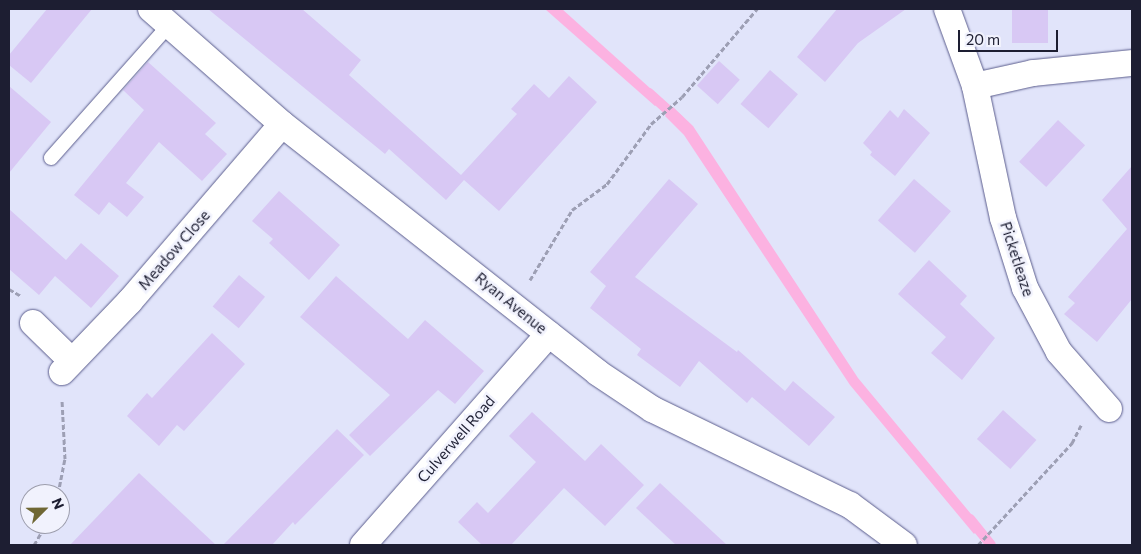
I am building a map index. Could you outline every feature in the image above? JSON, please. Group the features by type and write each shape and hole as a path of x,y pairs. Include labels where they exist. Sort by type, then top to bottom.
{"street":[{"name":"Picketleaze","path":"947,9 975,86 1003,218 1025,288 1059,352 1103,402"},
{"name":"Ryan Avenue","path":"160,17 282,124 598,373 652,409 827,492 873,519 904,545"},
{"path":"975,86 1033,73 1132,63"},
{"name":"Meadow Close","path":"67,367 130,301 282,124"},
{"path":"33,323 67,367"},
{"name":"Culverwell Road","path":"363,545 549,334"}],"lane":[{"path":"51,158 160,17"}],"path":[{"path":"514,305 572,210 607,184 651,124 682,97 757,9"},
{"path":"60,484 65,459 67,367"},
{"path":"978,545 1000,524 1072,443 1103,402"},
{"path":"34,545 40,534"}],"shaded area":[{"path":"545,9 562,9 661,98 655,106"},
{"path":"673,107 693,126 858,378 981,526 974,534 850,385 684,135 665,116"}],"building":[{"path":"47,9 92,9 31,83 9,65 9,55"},
{"path":"208,9 302,9 361,60 349,75 461,175 517,114 511,109 534,84 549,98 569,76 597,102 499,211 464,180 446,200 389,149 385,154"},
{"path":"837,9 906,9 858,43 825,82 797,57"},
{"path":"1012,9 1048,9 1048,43 1012,43"},
{"path":"719,61 740,80 718,104 697,86"},
{"path":"148,62 216,123 205,134 227,154 202,181 159,142 126,183 144,197 127,217 109,202 99,215 74,195 144,110 123,90"},
{"path":"770,70 798,94 768,128 740,104"},
{"path":"9,86 51,122 9,173"},
{"path":"904,109 930,133 895,176 870,155 872,152 863,143 890,110 898,118"},
{"path":"1058,120 1085,145 1046,187 1019,162"},
{"path":"1132,166 1132,299 1097,342 1064,314 1075,303 1068,297 1127,229 1102,200"},
{"path":"669,179 698,204 635,277 737,352 738,350 785,391 793,381 835,417 809,446 752,397 747,403 699,361 680,387 637,355 641,349 590,308 606,286 590,272"},
{"path":"914,179 951,211 915,253 878,221"},
{"path":"279,191 340,245 309,280 269,243 273,239 252,221"},
{"path":"9,209 66,260 81,243 119,276 91,308 55,276 39,295 9,269"},
{"path":"929,260 967,296 960,304 995,338 962,380 931,353 946,337 898,294"},
{"path":"239,275 265,297 239,328 213,306"},
{"path":"336,276 408,339 425,320 484,371 455,404 438,390 370,456 349,435 390,395 300,317"},
{"path":"212,333 245,364 184,431 177,425 159,446 127,416 147,393 152,398"},
{"path":"1003,410 1036,440 1010,469 977,439"},
{"path":"532,412 585,461 601,444 644,485 605,526 564,488 511,545 482,545 458,522 477,502 488,513 536,462 509,436"},
{"path":"337,429 364,455 295,525 293,522 272,545 223,545"},
{"path":"139,473 216,545 70,545"},
{"path":"660,483 727,545 676,545 636,508"}],"waterway":[{"path":"649,93 679,120"},
{"path":"970,519 991,545"}]}
